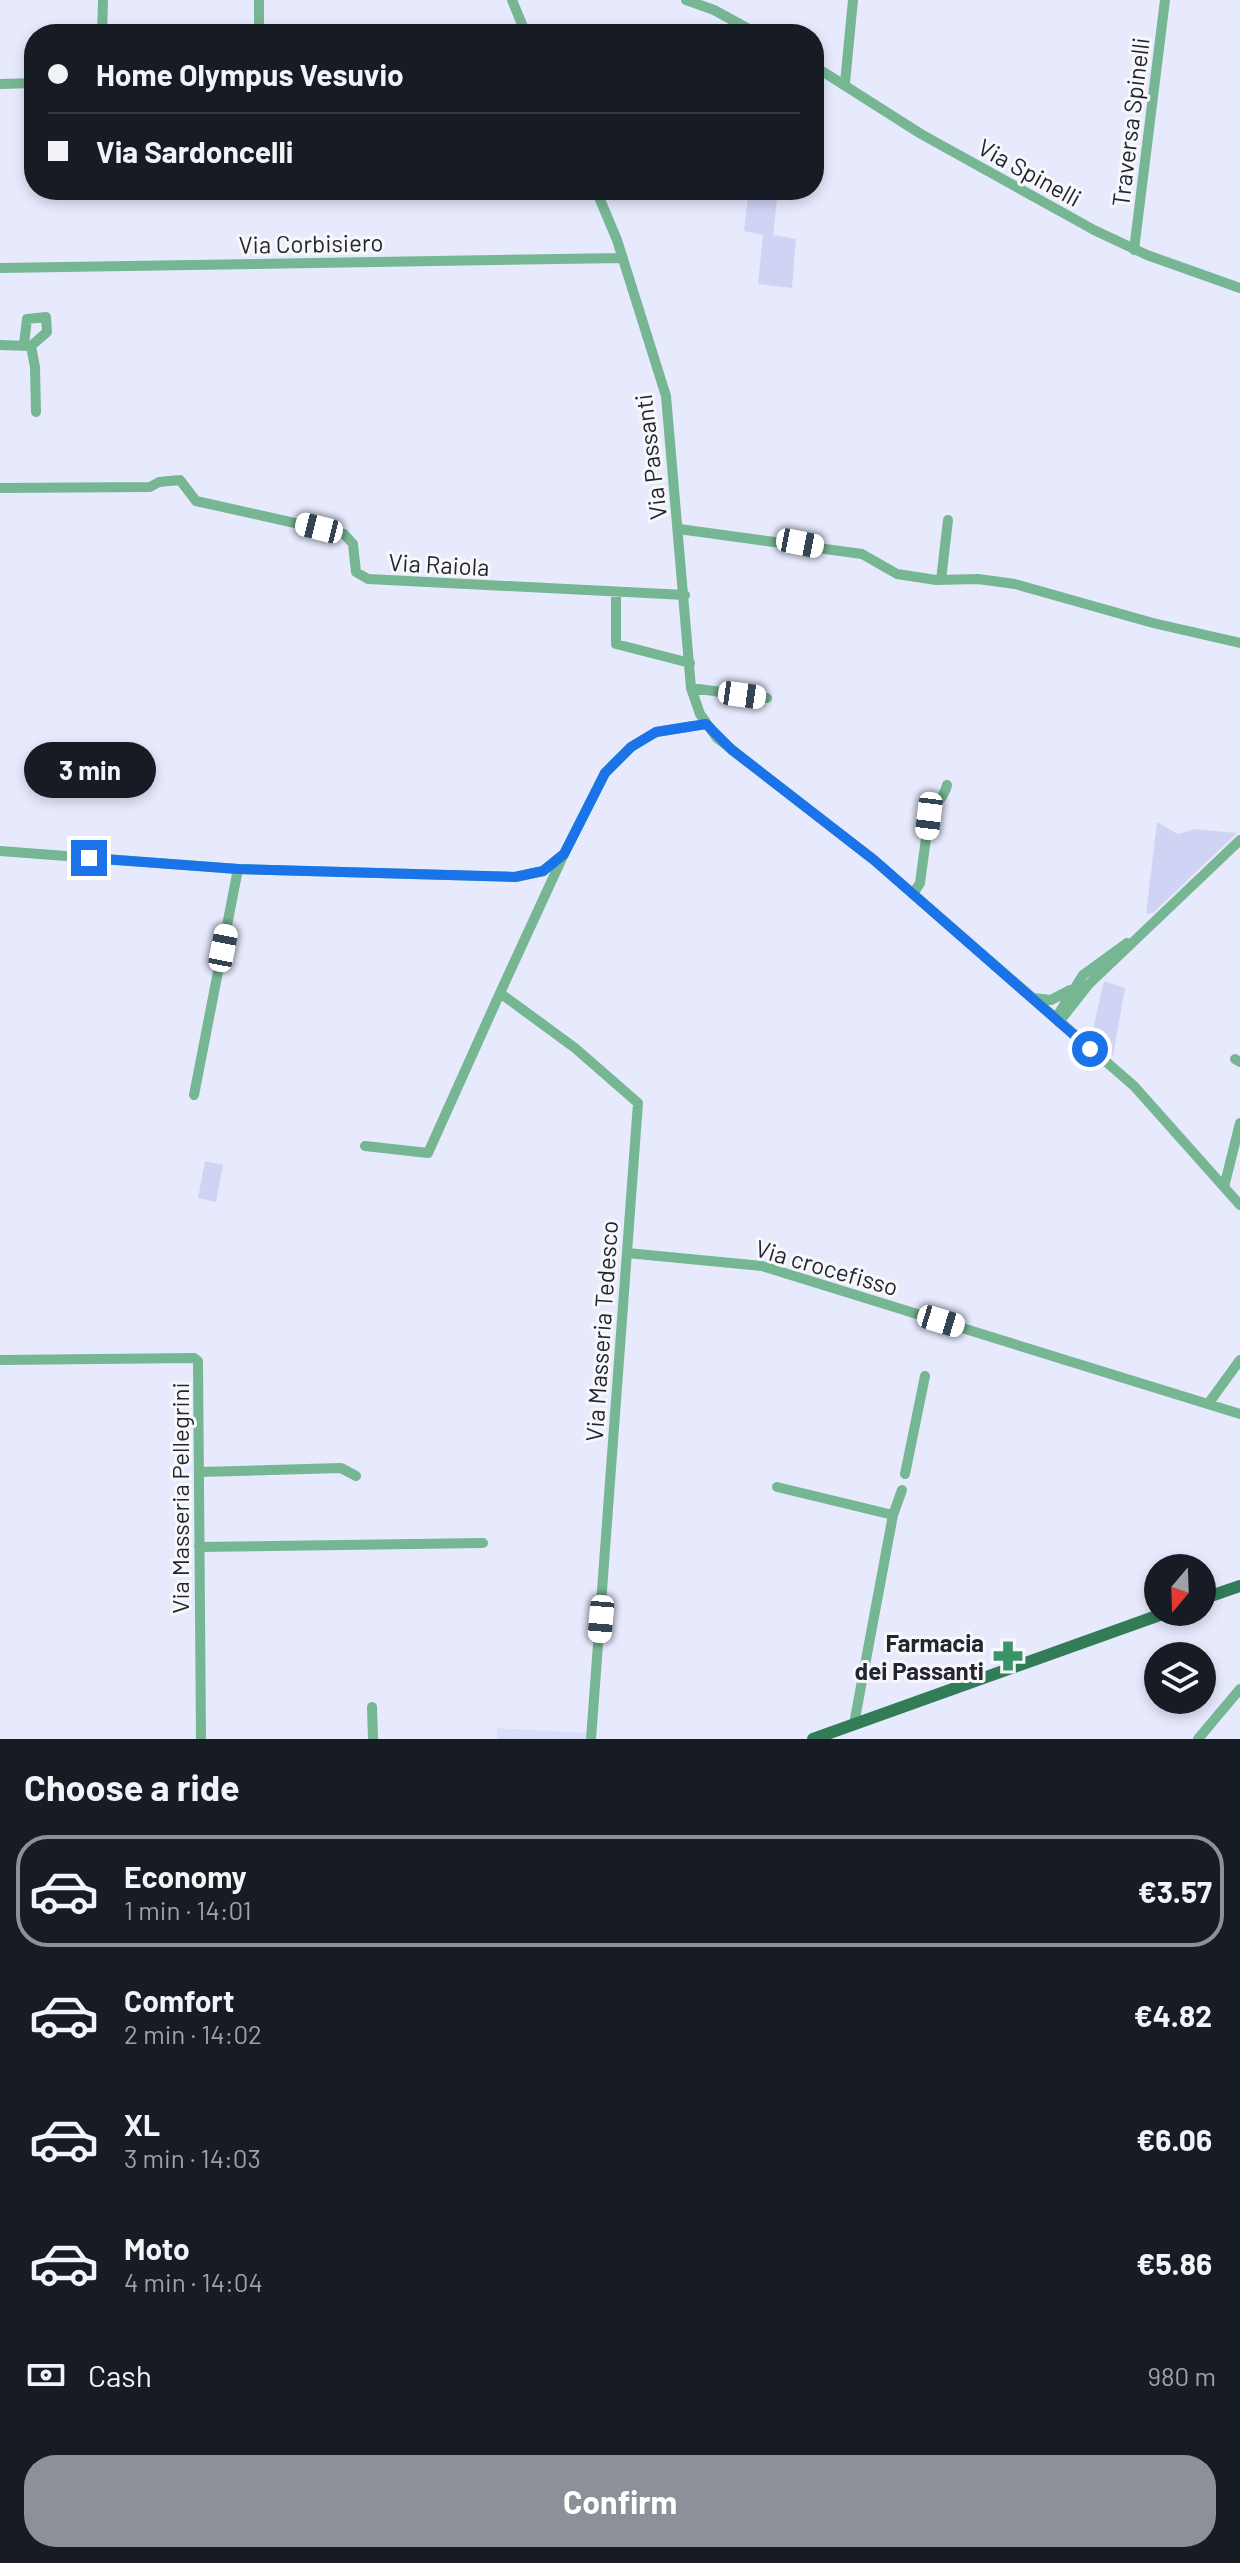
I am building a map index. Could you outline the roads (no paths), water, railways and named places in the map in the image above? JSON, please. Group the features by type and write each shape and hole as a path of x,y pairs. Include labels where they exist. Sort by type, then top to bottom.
{"main road":[{"path":"1216,1594 1240,1586"},
{"path":"813,1739 1144,1621"}],"street":[{"path":"102,24 103,0"},
{"path":"259,0 259,24"},
{"path":"512,0 522,24"},
{"path":"686,0 740,24"},
{"path":"845,83 853,0"},
{"name":"Traversa Spinelli","path":"1134,250 1165,0"},
{"name":"Via Spinelli","path":"824,71 921,134 1134,250 1240,288"},
{"path":"0,84 24,83"},
{"name":"Via Passanti","path":"600,200 623,258 666,396 691,688"},
{"name":"Via Corbisiero","path":"0,268 623,258"},
{"path":"0,345 27,345 35,367 36,412"},
{"name":"Via Raiola","path":"0,488 150,487 159,482 180,480 196,501 344,534 353,544 356,572 368,579 616,594 685,595"},
{"path":"941,580 948,520"},
{"path":"679,529 862,554 897,574 1015,584 1153,623 1240,643"},
{"path":"616,594 616,644 690,663"},
{"path":"691,688 767,698"},
{"path":"691,688 706,724 732,750 839,832 913,894 1155,1106 1240,1205"},
{"path":"365,1146 428,1153 564,854 605,773 631,747 656,732 706,724"},
{"path":"913,894 920,883 931,808 945,797 947,785"},
{"path":"1057,1020 1138,935 1240,840"},
{"path":"0,851 238,869 515,877 543,871 564,854"},
{"path":"194,1095 238,869"},
{"path":"1057,1020 1072,989 1089,969 1138,935"},
{"path":"1031,997 1051,1000 1072,989"},
{"name":"Via Masseria Tedesco","path":"500,993 636,1098 591,1739"},
{"path":"1224,1187 1240,1123"},
{"name":"Via crocefisso","path":"627,1253 762,1266 1240,1414"},
{"name":"Via Masseria Pellegrini","path":"0,1360 195,1358 199,1364 201,1739"},
{"path":"1208,1404 1240,1360"},
{"path":"905,1474 925,1376"},
{"path":"199,1472 341,1468 356,1476"},
{"path":"777,1487 893,1515"},
{"path":"854,1724 893,1515 902,1490"},
{"path":"199,1544 428,1538"},
{"path":"199,1544 483,1543"},
{"path":"1198,1739 1240,1689"},
{"path":"372,1707 373,1739"}],"place":[{"name":"Farmacia dei Passanti","path":"1008,1656"}]}
